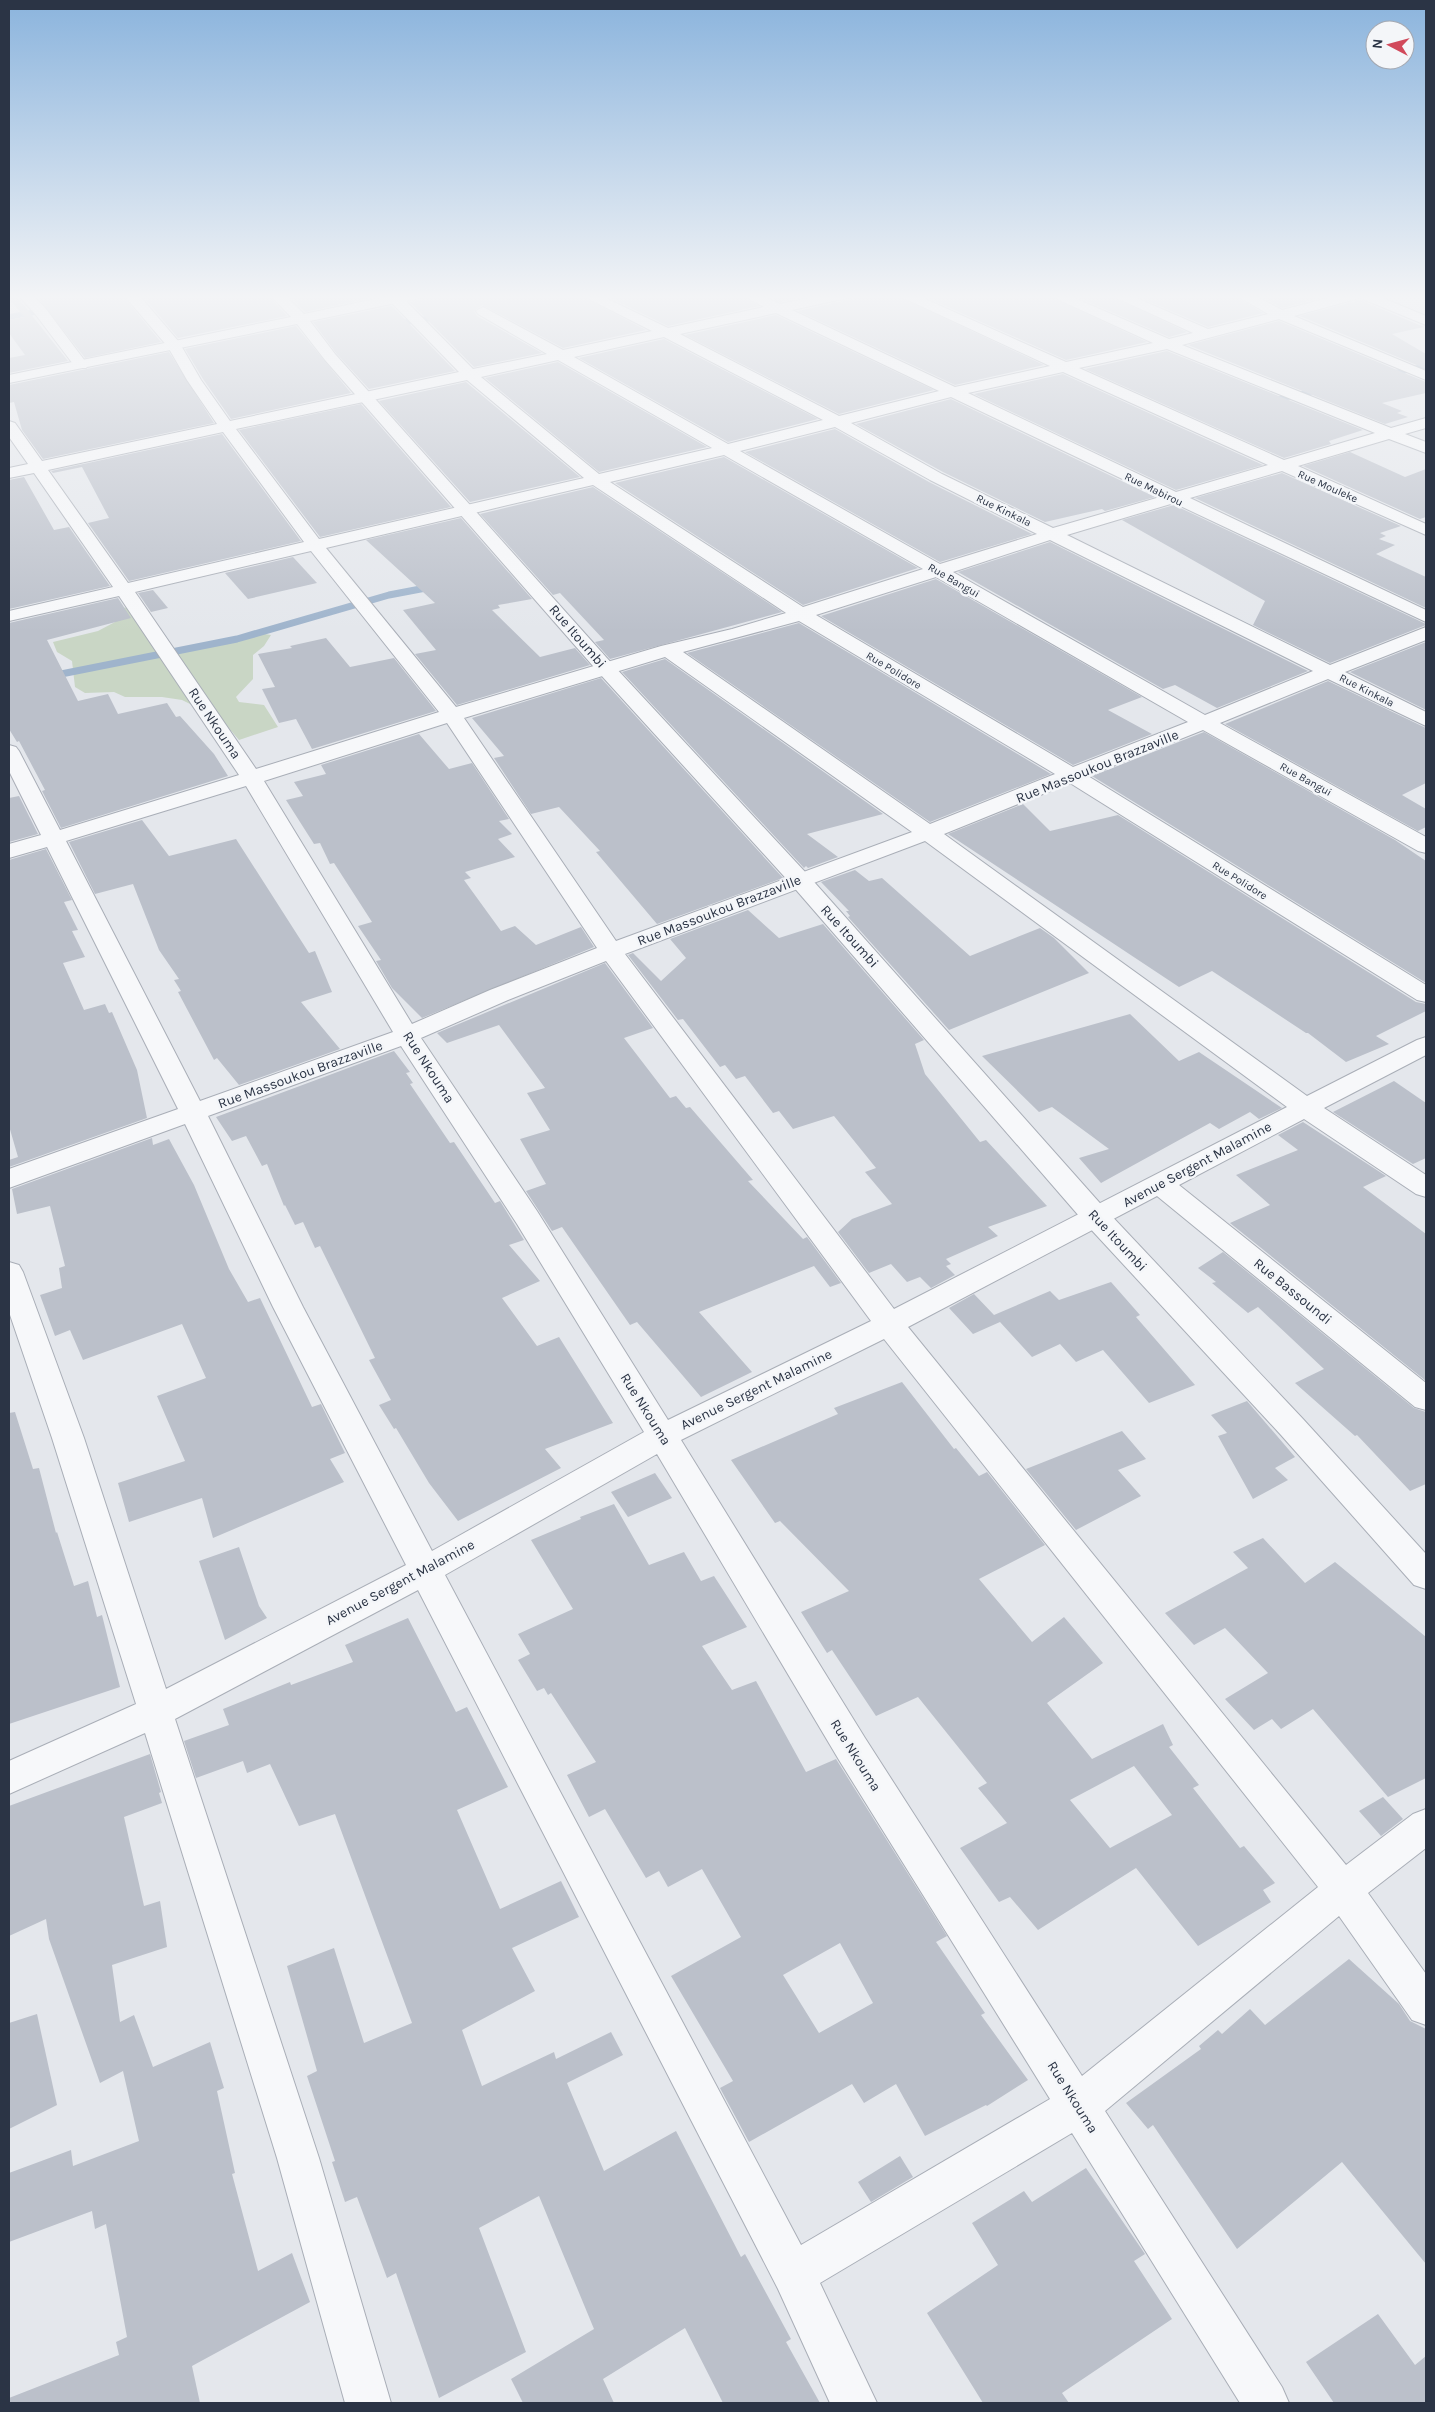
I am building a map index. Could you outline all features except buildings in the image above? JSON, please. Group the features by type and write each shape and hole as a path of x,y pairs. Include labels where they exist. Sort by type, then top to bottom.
{"street":[{"path":"212,407 314,544 452,715 611,951 889,1324 1343,1890 1426,2006"},
{"path":"23,470 320,407"},
{"name":"Rue Itoumbi","path":"375,407 607,670 799,880 1096,1217 1292,1427 1426,1576"},
{"name":"Rue Polidore","path":"508,407 596,480 801,614 1072,776 1426,996"},
{"name":"Rue Bangui","path":"650,407 1205,723 1426,846"},
{"name":"Rue Kinkala","path":"808,407 936,477 1426,720"},
{"path":"9,616 314,544 468,511 840,423 900,407"},
{"name":"Rue Mabirou","path":"983,407 1174,499 1426,617"},
{"name":"Rue Mouleke","path":"1151,407 1426,530"},
{"path":"1324,407 1426,448"},
{"path":"9,851 54,839 668,650 738,633 801,614 1053,534 1426,422"},
{"name":"Rue Nkouma","path":"9,426 23,470 124,590 252,778 407,1035 527,1218 852,1749 1266,2403"},
{"name":"Rue Massoukou Brazzaville","path":"9,1179 407,1035 499,994 928,833 1426,633"},
{"path":"668,650 928,833 1304,1107 1426,1188"},
{"path":"9,751 193,1113 288,1307 793,2274 854,2403"},
{"name":"Avenue Sergent Malamine","path":"9,1778 155,1712 424,1570 662,1436 889,1324 1426,1045"},
{"name":"Rue Bassoundi","path":"1160,1184 1426,1399"},
{"path":"9,1272 68,1438 298,2158 368,2403"},
{"path":"793,2274 1078,2106 1343,1890 1426,1826"}],"green space":[{"path":"116,607 129,608 160,652 224,644 259,633 271,635 264,646 253,655 253,679 236,697 239,702 264,705 278,727 239,740 222,720 182,700 162,697 125,697 114,692 85,693 75,687 72,661 57,652 53,642 98,631 115,622"}],"waterway":[{"path":"51,676 237,639 389,595 431,587"}]}
